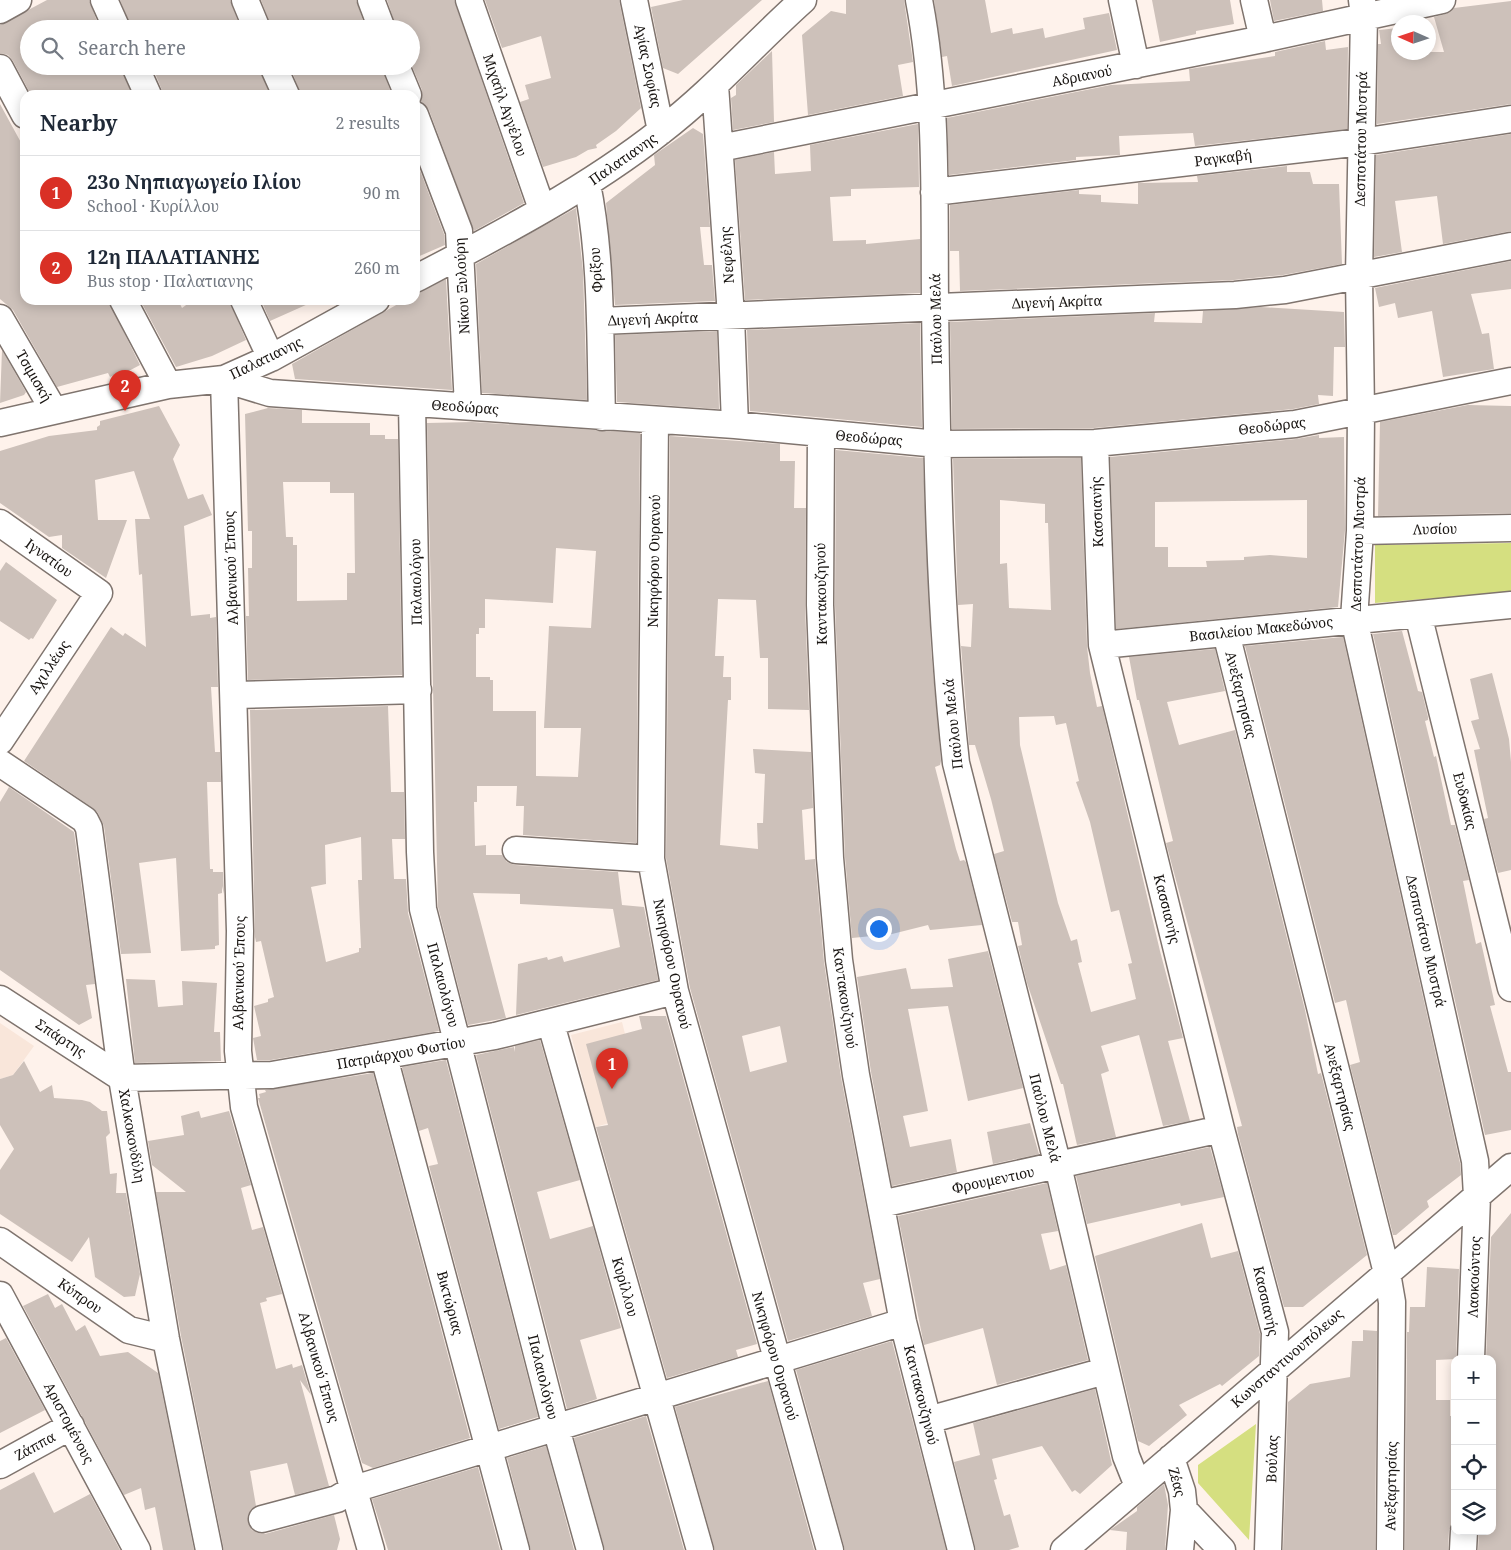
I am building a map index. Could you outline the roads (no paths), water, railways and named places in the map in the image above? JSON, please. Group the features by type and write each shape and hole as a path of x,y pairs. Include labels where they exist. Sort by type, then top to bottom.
{"street":[{"path":"0,10 18,0"},
{"path":"104,0 114,20"},
{"path":"245,0 253,20"},
{"path":"371,0 379,20"},
{"name":"Μιχαήλ Αγγέλου","path":"469,0 542,209"},
{"name":"Αγίας Σοφίας","path":"634,0 662,131"},
{"name":"Παύλου Μελά","path":"919,0 932,107 938,444 947,669 956,763 1058,1166 1126,1456 1138,1486"},
{"path":"1122,0 1136,65"},
{"path":"1254,0 1263,40"},
{"name":"Αδριανού","path":"720,148 1263,40 1363,8 1442,0"},
{"name":"Παλατιανης","path":"420,276 587,184 662,131 715,86 790,5"},
{"name":"Δεσποτάτου Μυστρά","path":"1363,8 1359,276 1360,531 1354,619 1475,1161 1477,1196"},
{"path":"0,68 20,106"},
{"path":"139,75 146,90"},
{"path":"277,75 284,90"},
{"path":"400,75 406,90"},
{"name":"Νεφέλης","path":"715,86 731,316 735,425"},
{"name":"Ραγκαβή","path":"934,192 1361,142 1511,119"},
{"name":"Νίκου Ξυλούρη","path":"420,127 460,231 468,406"},
{"name":"Φρίξου","path":"587,184 593,210 600,321 602,417"},
{"name":"Διγενή Ακρίτα","path":"600,321 1235,295 1285,290 1511,246"},
{"path":"126,305 168,385"},
{"path":"246,305 272,358"},
{"name":"Παλατιανης","path":"0,423 53,409 168,385 224,379 272,358 365,305"},
{"name":"Τσιμισκή","path":"0,318 53,409"},
{"name":"Θεοδώρας","path":"224,379 270,393 735,425 938,444 1095,443 1295,424 1511,381"},
{"name":"Αλβανικού Έπους","path":"224,379 235,695 240,931 239,1075 244,1107 370,1550"},
{"name":"Παλαιολόγου","path":"412,403 420,852 424,909 556,1428 590,1550"},
{"name":"Νικηφόρου Ουρανού","path":"656,420 652,859 675,991 830,1550"},
{"name":"Καντακουζηνού","path":"821,434 820,605 830,858 839,960 853,1056 903,1322 961,1550"},
{"name":"Κασσιανής","path":"1095,443 1102,645 1221,1129 1275,1332 1276,1368"},
{"name":"Ιγνατίου","path":"0,523 99,593"},
{"name":"Λυσίου","path":"1360,531 1511,528"},
{"name":"Αχιλλέως","path":"0,741 99,593"},
{"name":"Βασιλείου Μακεδώνος","path":"1102,645 1354,619 1511,606"},
{"name":"Ευδοκίας","path":"1418,614 1511,988"},
{"name":"Ανεξαρτησίας","path":"1226,633 1387,1273 1392,1302 1390,1550"},
{"path":"235,695 418,690"},
{"name":"Χαλκοκονδύλη","path":"0,763 85,820 89,828 122,1078 166,1339 209,1550"},
{"path":"516,850 652,859"},
{"name":"Πατριάρχου Φωτίου","path":"122,1078 272,1075 384,1057 551,1024 675,991"},
{"name":"Σπάρτης","path":"0,999 122,1078"},
{"name":"Κυρίλλου","path":"551,1024 700,1550"},
{"name":"Βικτώριας","path":"384,1057 516,1550"},
{"name":"Φρουμεντιου","path":"881,1204 1221,1129"},
{"name":"Κωνσταντινουπόλεως","path":"1068,1548 1511,1167"},
{"name":"Λαοκοώντος","path":"1471,1355 1477,1196"},
{"name":"Κύπρου","path":"0,1241 129,1330 166,1339"},
{"name":"Αριστομένους","path":"0,1295 137,1550"},
{"path":"262,1519 337,1499 354,1489 903,1322"},
{"name":"Βούλας","path":"1268,1550 1276,1368"},
{"path":"928,1420 1105,1371"},
{"name":"Ζάππα","path":"0,1465 71,1426"},
{"name":"Ζέας","path":"1171,1458 1182,1491 1184,1510 1222,1550"},
{"path":"1180,1550 1184,1510"},
{"path":"1463,1550 1464,1535"}],"place":[{"name":"12η ΠΑΛΑΤΙΑΝΗΣ","path":"125,411"},
{"name":"23ο Νηπιαγωγείο Ιλίου","path":"612,1089"}]}
